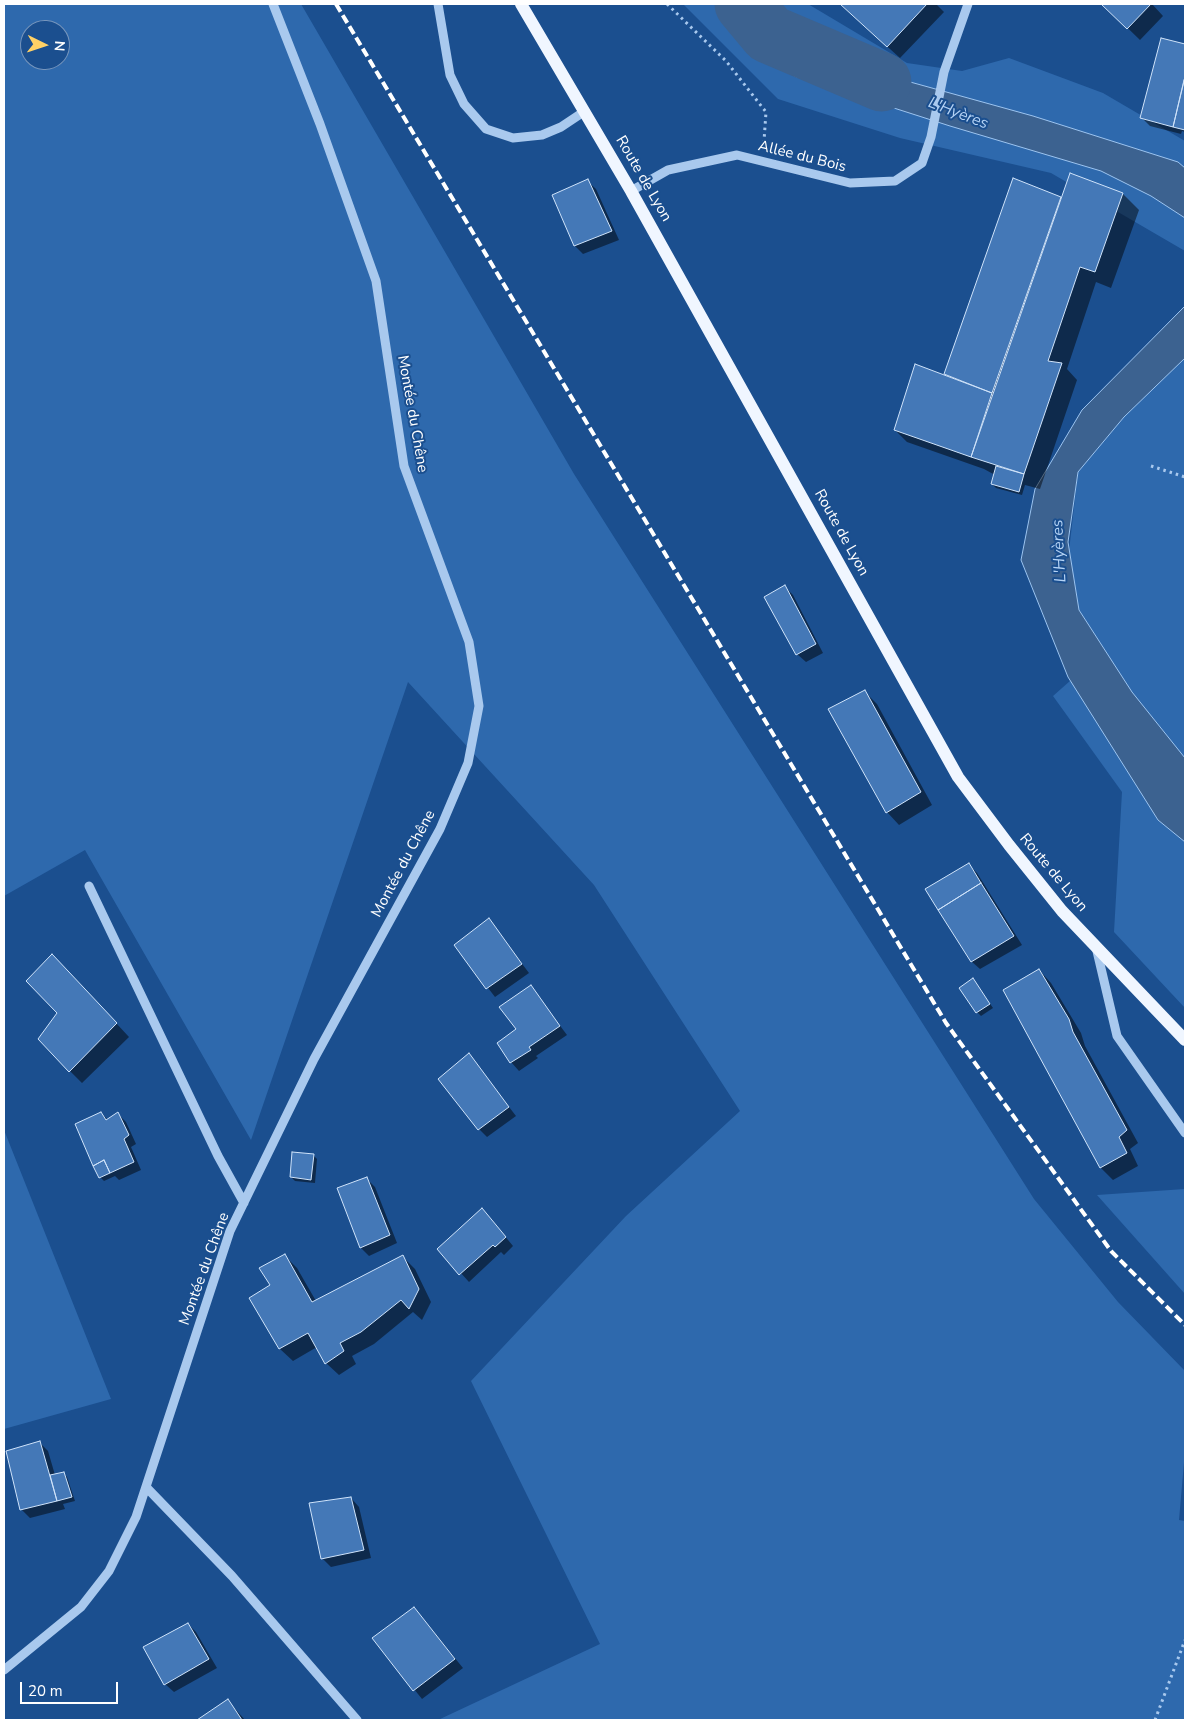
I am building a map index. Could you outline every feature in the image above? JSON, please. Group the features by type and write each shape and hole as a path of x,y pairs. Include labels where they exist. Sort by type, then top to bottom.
{"main road":[{"name":"Route de Lyon","path":"521,4 632,191 958,777 1062,911 1185,1040"}],"street":[{"name":"Montée du Chêne","path":"4,1670 81,1607 109,1570 136,1517 230,1231 314,1059 440,829 468,763 478,706 469,642 404,466 376,281 320,124 273,4"},
{"path":"438,4 450,75 464,104 486,130 513,138 542,134 561,127 585,111"},
{"name":"Allée du Bois","path":"632,191 668,170 737,155 850,183 895,181 922,163 931,136 944,72 968,4"},
{"path":"89,886 218,1156 244,1203"},
{"path":"1096,946 1117,1036 1185,1133"},
{"path":"146,1487 232,1576 357,1720"}],"path":[{"path":"667,4 726,61 766,112 763,162"},
{"path":"1151,466 1185,477"},
{"path":"1155,1720 1185,1640"}],"shaded area":[{"path":"4,4 301,4 574,474 1034,1199 1118,1302 1185,1371 1185,1451 1179,1520 1185,1521 1185,1720 438,1720 600,1644 471,1381 626,1216 740,1111 594,885 408,682 251,1140 85,850 4,896"},
{"path":"683,4 808,4 907,63 962,71 1009,58 1103,93 1185,141 1185,251 1051,173 900,138 778,99"},
{"path":"1185,355 1185,1008 1114,932 1122,792 1053,696 1105,650 1079,610 1069,551 1078,472 1124,417"},
{"path":"4,1130 111,1399 4,1429"},
{"path":"1185,1189 1185,1294 1097,1195"}],"water":[{"path":"816,32 903,80 1033,116 1178,162 1185,168 1185,218 1151,196 1101,171 950,126 794,76"},
{"path":"1185,306 1185,358 1124,417 1078,472 1068,542 1079,610 1132,692 1185,758 1185,842 1158,820 1068,677 1021,560 1035,489 1082,410"}],"building":[{"path":"840,4 927,4 887,47"},
{"path":"1101,4 1151,4 1127,29"},
{"path":"1161,38 1185,44 1185,77 1173,127 1140,118"},
{"path":"1185,80 1185,130 1173,127"},
{"path":"1070,173 1123,193 1095,272 1080,267 1048,361 1062,363 1024,474 971,457"},
{"path":"1013,178 1061,197 992,393 944,374"},
{"path":"588,179 612,231 574,246 552,195"},
{"path":"915,364 992,393 971,457 894,430"},
{"path":"996,466 1024,474 1019,492 991,484"},
{"path":"785,585 816,644 796,655 764,597"},
{"path":"865,690 921,792 886,813 828,709"},
{"path":"969,863 981,883 938,910 925,889"},
{"path":"981,883 1014,936 971,962 938,910"},
{"path":"489,918 522,964 486,989 454,945"},
{"path":"52,954 117,1023 69,1072 38,1039 57,1013 26,981"},
{"path":"1039,969 1069,1019 1073,1032 1127,1130 1119,1137 1127,1153 1100,1168 1003,990"},
{"path":"973,978 990,1004 976,1013 959,988"},
{"path":"531,985 560,1026 529,1047 531,1050 510,1063 497,1043 516,1029 499,1007"},
{"path":"469,1053 509,1107 478,1130 438,1079"},
{"path":"101,1112 106,1120 118,1112 129,1135 124,1139 134,1162 110,1173 104,1160 93,1166 75,1124"},
{"path":"292,1152 314,1154 311,1180 290,1177"},
{"path":"104,1160 110,1173 99,1178 93,1166"},
{"path":"367,1177 390,1235 360,1248 337,1188"},
{"path":"482,1208 506,1237 495,1247 493,1245 459,1275 437,1249"},
{"path":"285,1254 312,1302 403,1255 419,1289 409,1309 401,1300 361,1332 340,1343 344,1351 325,1364 308,1333 279,1349 249,1298 270,1285 259,1268"},
{"path":"40,1441 57,1501 20,1510 6,1451"},
{"path":"64,1472 72,1497 57,1501 50,1475"},
{"path":"351,1497 364,1550 321,1559 309,1503"},
{"path":"414,1607 455,1659 413,1691 372,1638"},
{"path":"188,1623 209,1659 164,1685 143,1647"},
{"path":"228,1699 242,1720 197,1720"}],"waterway":[{"name":"L'Hyères","path":"744,4 769,34 882,82"}],"railway":[{"path":"336,4 946,1023 1111,1251 1185,1325"}]}
